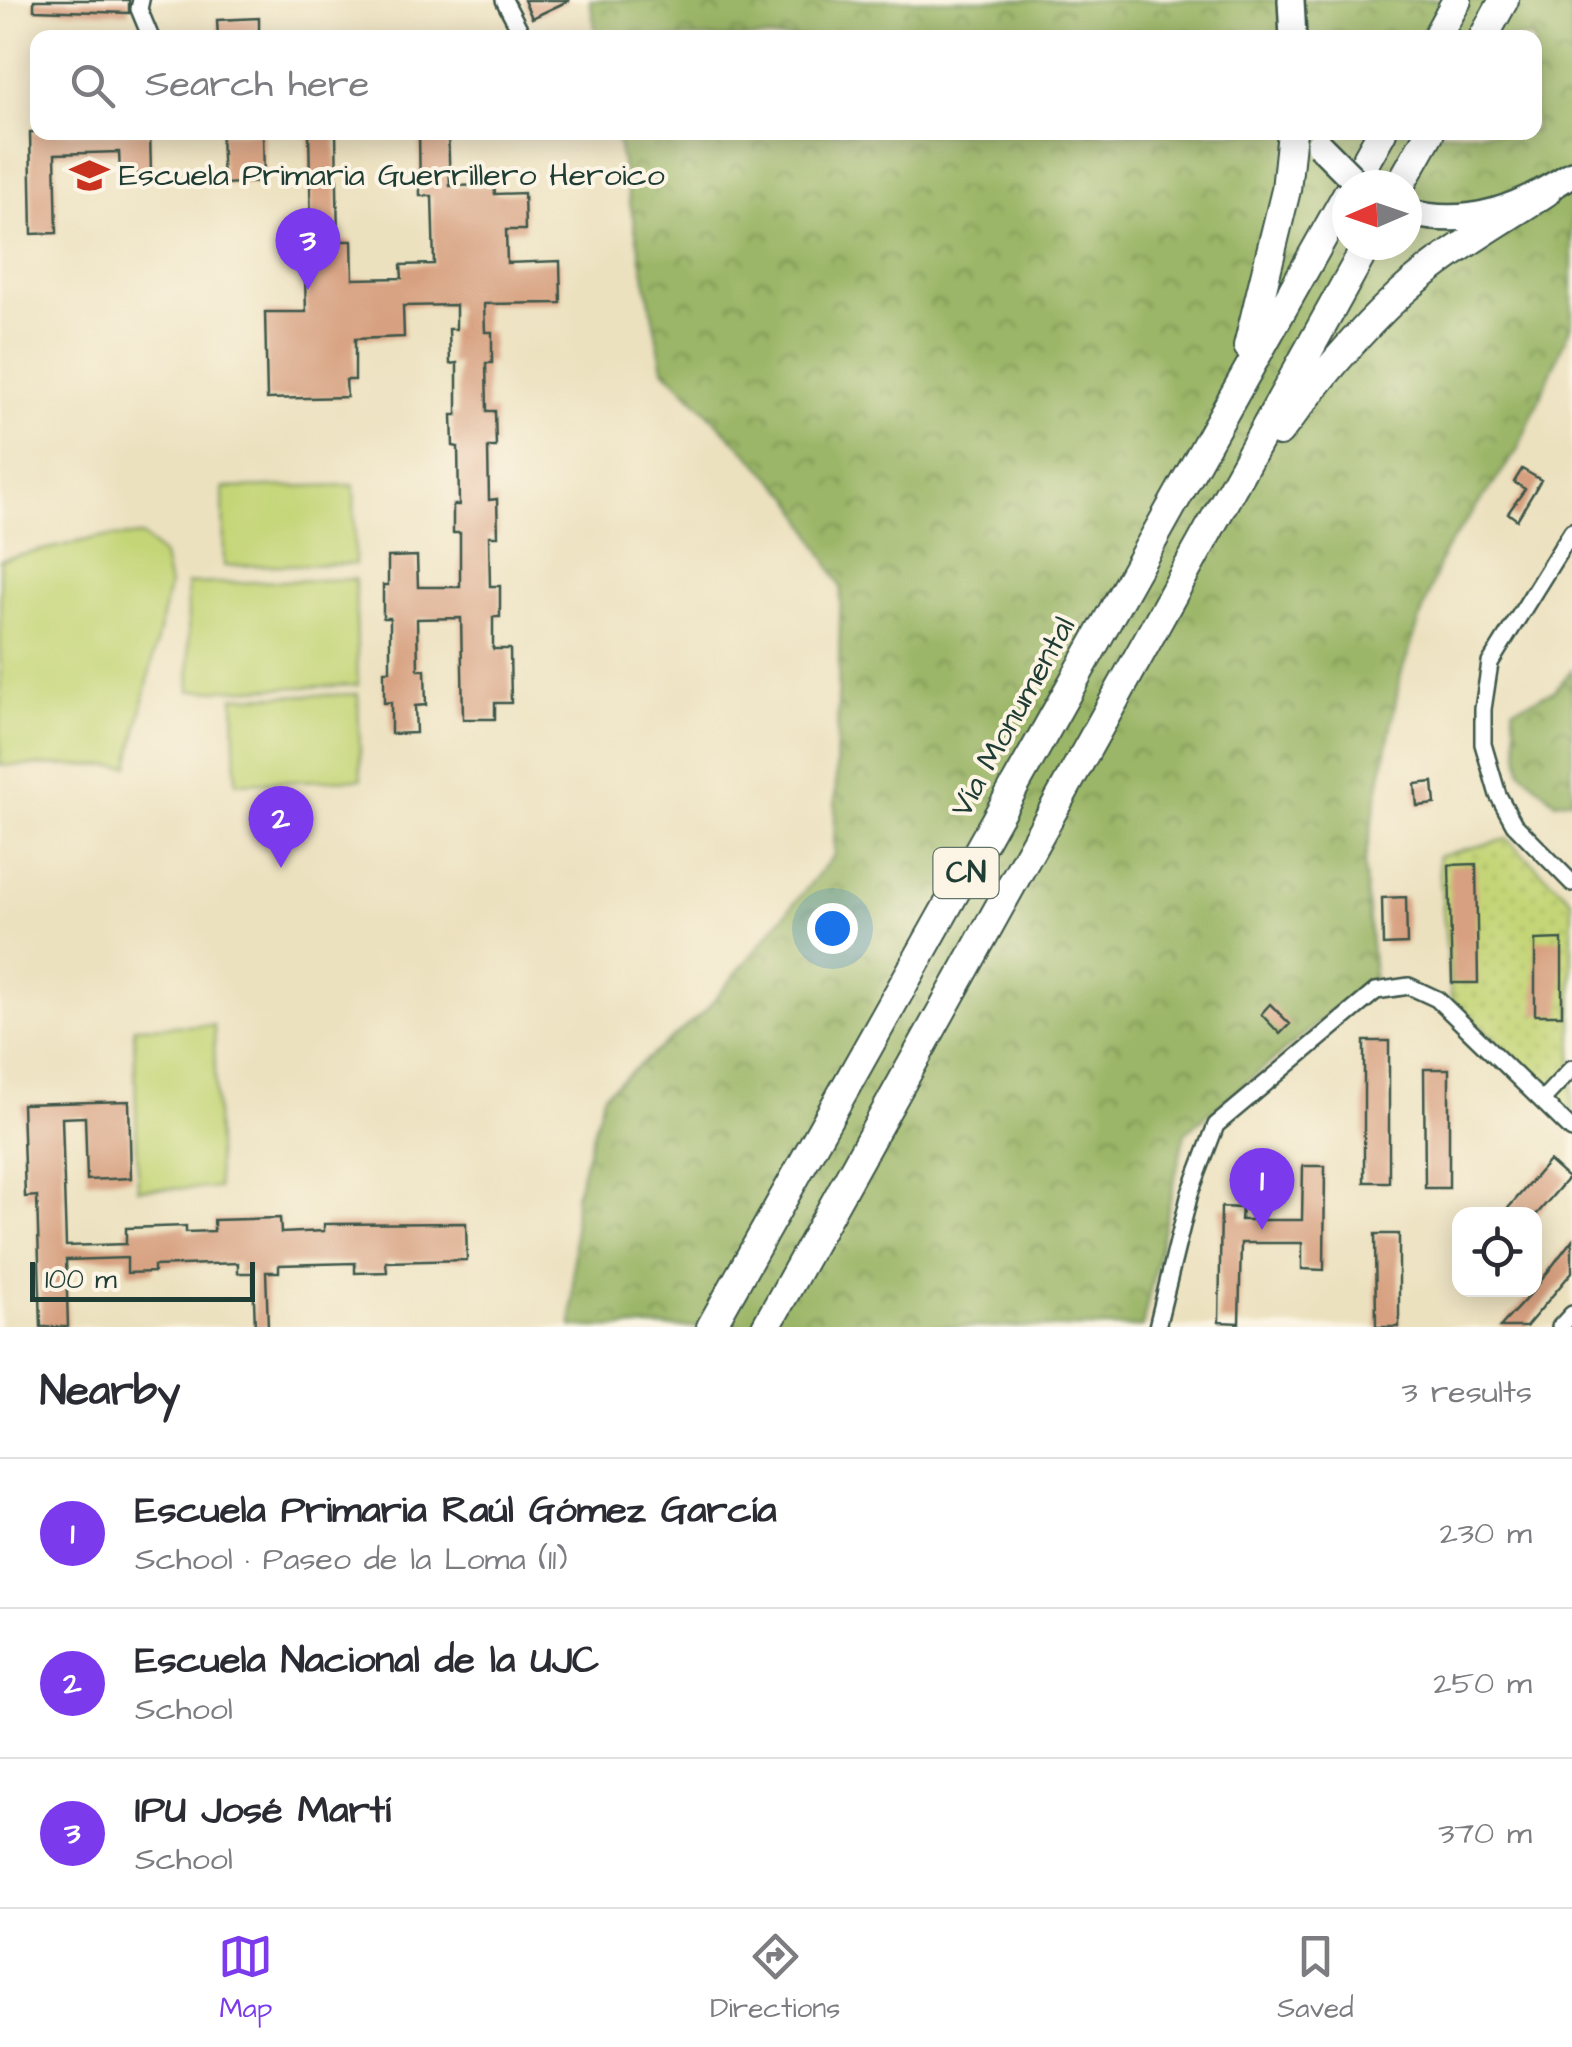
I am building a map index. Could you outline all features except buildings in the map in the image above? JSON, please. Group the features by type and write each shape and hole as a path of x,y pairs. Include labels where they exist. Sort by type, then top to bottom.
{"highway":[{"path":"1440,30 1457,0"},
{"path":"1487,30 1504,0"},
{"path":"1220,420 1255,327 1286,190 1291,140"},
{"path":"1363,170 1378,140"},
{"path":"1408,170 1425,140"},
{"path":"1227,500 1290,418 1400,294 1438,263 1563,181"},
{"name":"Vía Monumental","path":"711,1327 1332,221"},
{"name":"CN","path":"766,1327 1359,260"}],"main road":[{"path":"1292,0 1292,30"},
{"path":"1317,140 1343,170"},
{"path":"1422,214 1487,216 1563,181"}],"street":[{"path":"141,0 139,9 148,30"},
{"path":"504,0 520,30"},
{"path":"1572,531 1490,663 1483,708 1483,744 1498,795 1514,824 1572,883"},
{"path":"1157,1327 1190,1192 1216,1125 1376,991 1409,986 1437,999 1572,1130"},
{"path":"1542,1100 1572,1068"},
{"path":"1560,1327 1572,1314"}],"green space":[{"path":"590,0 1572,0 1572,323 1517,451 1443,553 1401,674 1364,865 1374,977 1185,1133 1142,1327 572,1327 575,1197 604,1094 705,1011 834,855 841,587 792,498 663,368 617,140 1542,140 1542,30 596,30"},
{"path":"354,485 355,564 224,566 223,488"},
{"path":"143,536 163,556 169,586 129,766 0,765 0,560 100,537"},
{"path":"355,579 358,685 190,691 187,584"},
{"path":"1572,670 1572,799 1556,802 1521,771 1513,708 1554,691"},
{"path":"358,694 361,779 236,783 234,697"},
{"path":"1507,839 1572,900 1572,1115 1451,998 1438,856"},
{"path":"214,1025 218,1188 138,1189 134,1027"}],"place":[{"name":"Escuela Primaria Guerrillero Heroico","path":"89,175"},
{"name":"IPU José Martí","path":"308,290"},
{"name":"Escuela Nacional de la UJC","path":"281,868"},
{"name":"Escuela Primaria Raúl Gómez García","path":"1262,1230"}]}
